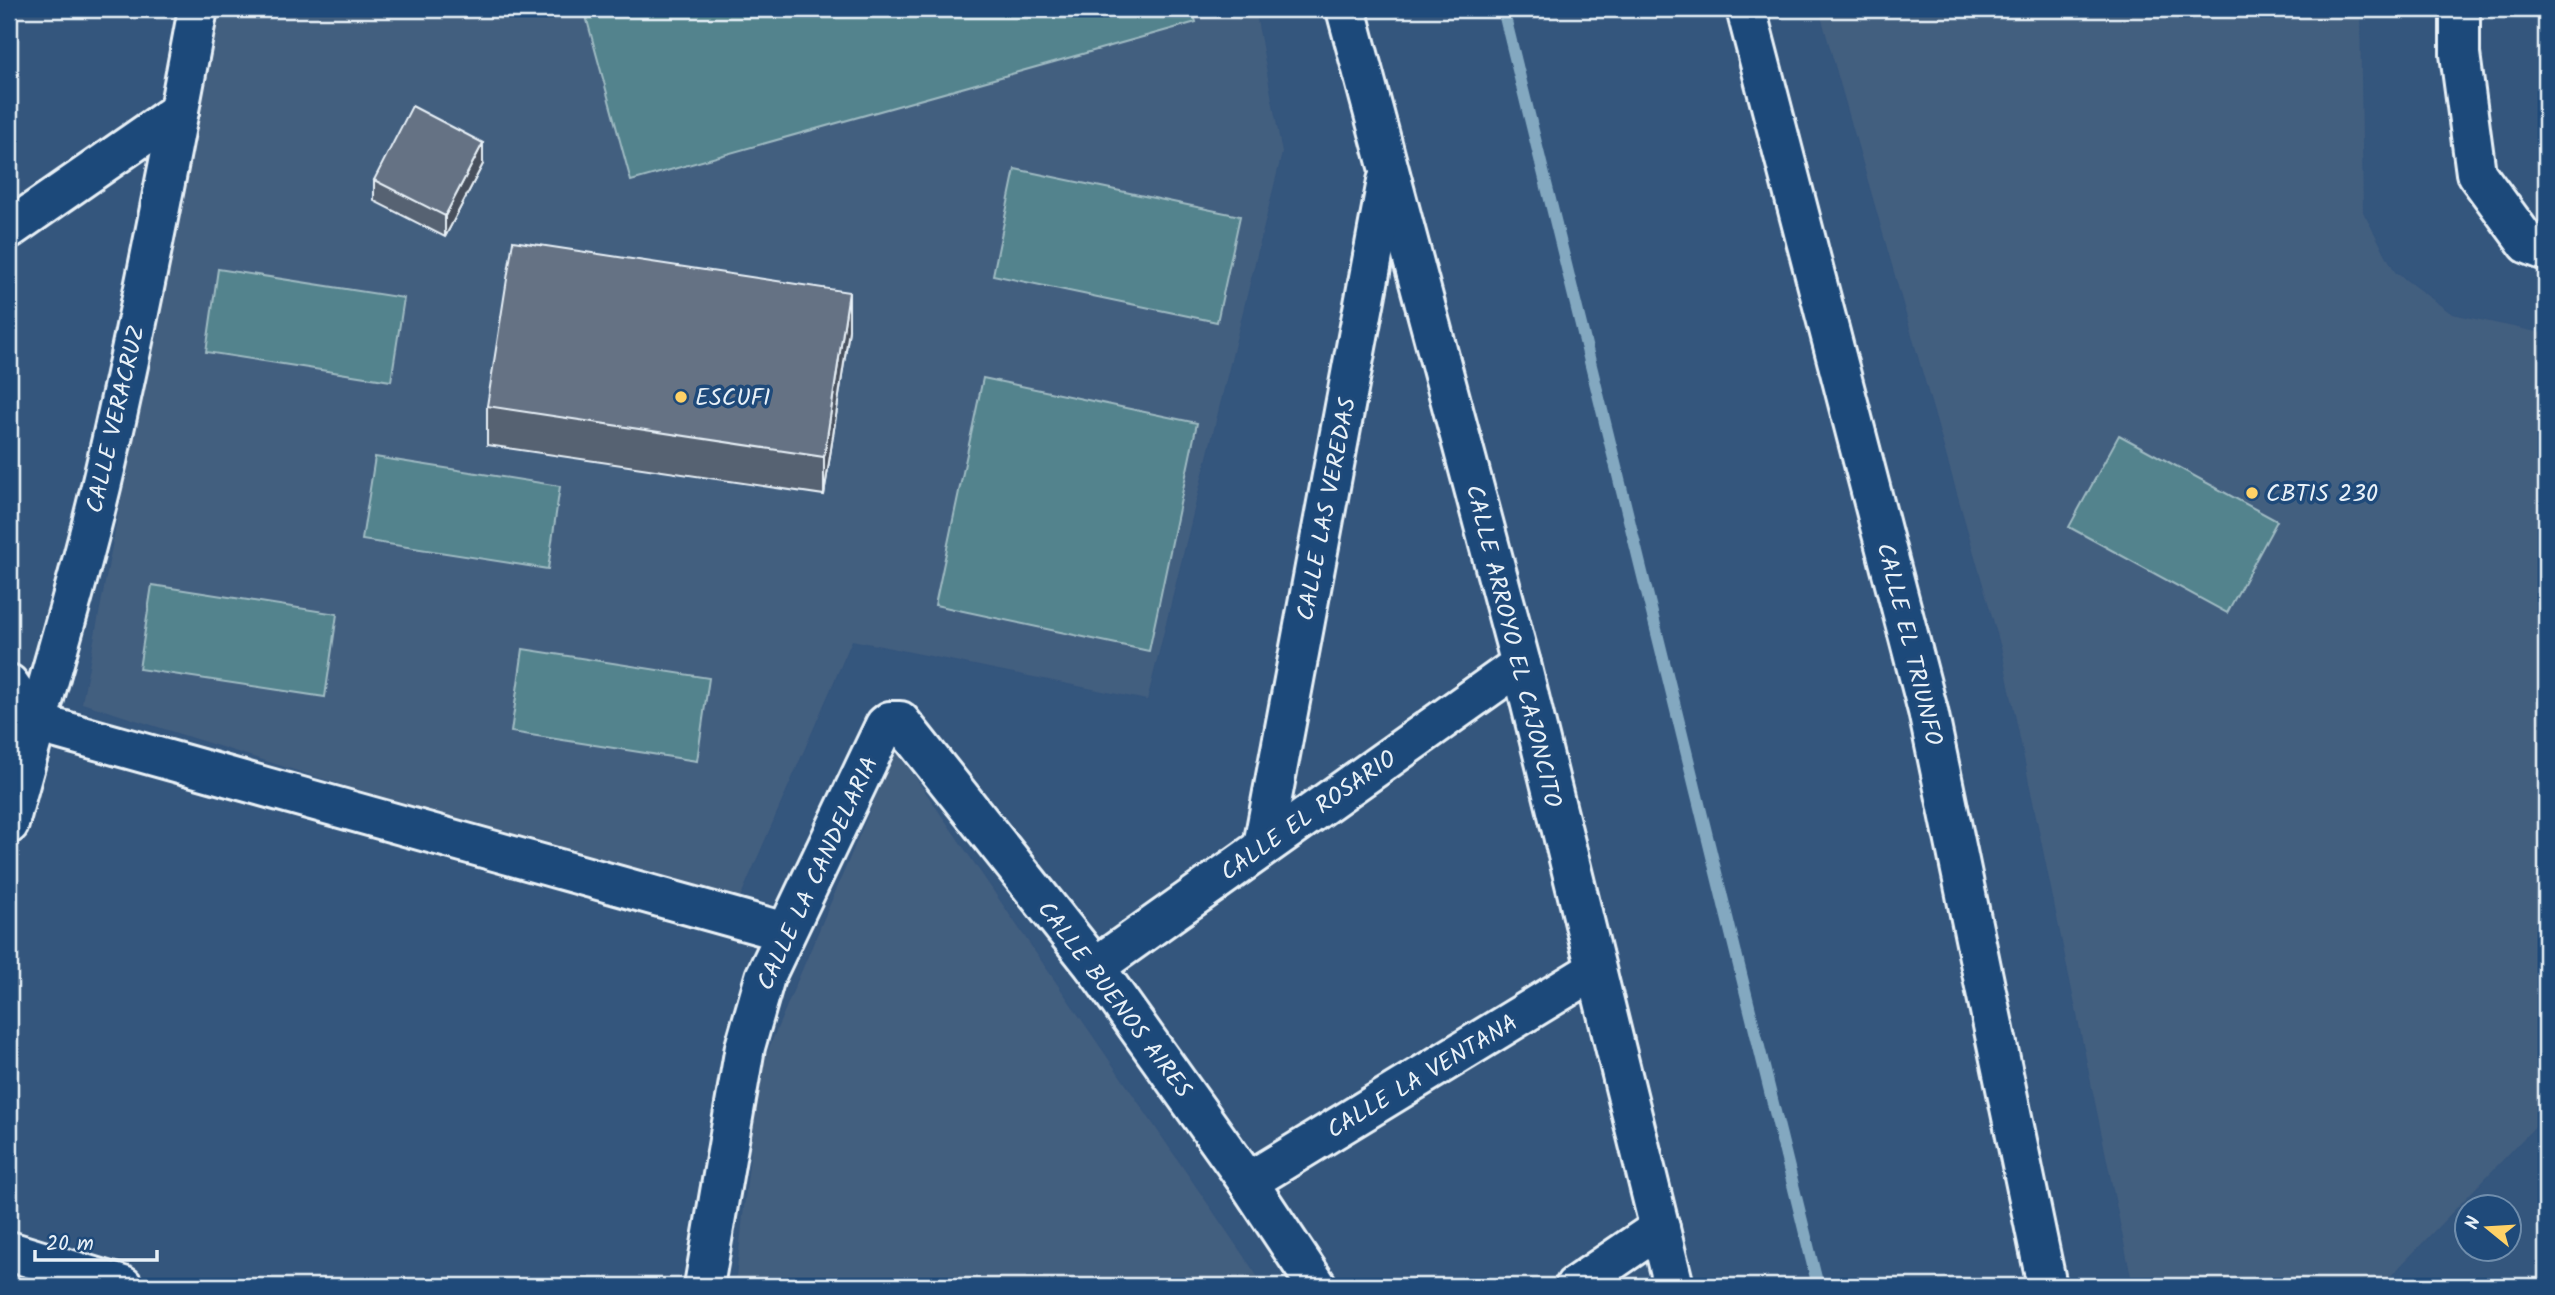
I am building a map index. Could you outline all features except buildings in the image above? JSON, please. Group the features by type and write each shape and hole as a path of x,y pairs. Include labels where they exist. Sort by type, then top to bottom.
{"street":[{"name":"CALLE VERACRUZ","path":"9,824 66,625 107,461 198,9"},
{"name":"CALLE ARROYO EL CAJONCITO","path":"1346,9 1521,664 1674,1286"},
{"name":"CALLE EL TRIUNFO","path":"1746,9 1928,711 2047,1286"},
{"path":"2460,9 2460,54 2476,173 2528,244 2546,251"},
{"path":"9,229 179,111"},
{"name":"CALLE LAS VEREDAS","path":"1263,846 1389,173"},
{"name":"CALLE EL ROSARIO","path":"1095,967 1521,664"},
{"path":"9,684 36,723 785,932"},
{"name":"CALLE LA CANDELARIA","path":"704,1286 744,1047 765,977 885,725 890,721 900,721"},
{"name":"CALLE BUENOS AIRES","path":"900,721 1095,967 1248,1182 1317,1286"},
{"name":"CALLE LA VENTANA","path":"1248,1182 1595,970"},
{"path":"1574,1286 1660,1228"},
{"path":"9,1251 123,1286"}],"shaded area":[{"name":"ESCUFI","path":"215,9 1255,9 1282,153 1147,700 852,640 735,909 82,703"},
{"name":"CBTIS 230","path":"1819,9 2360,9 2363,212 2395,272 2452,314 2546,334 2546,1115 2470,1194 2454,1194 2454,1210 2381,1286 2133,1286 2002,651"},
{"path":"896,749 1264,1286 735,1286 760,1069"}],"green space":[{"path":"584,9 1192,9 1196,22 631,181"},
{"path":"1015,169 1240,216 1217,322 993,275"},
{"path":"218,269 404,298 391,381 206,352"},
{"path":"983,378 1197,423 1149,651 935,605"},
{"path":"2119,435 2277,521 2227,613 2069,527"},
{"path":"375,457 560,486 548,569 362,540"},
{"path":"152,585 337,614 325,697 139,669"},
{"path":"523,649 709,678 697,761 511,732"}],"waterway":[{"path":"1503,9 1818,1286"}],"place":[{"name":"ESCUFI","path":"681,397"},
{"name":"CBTIS 230","path":"2252,493"}]}
